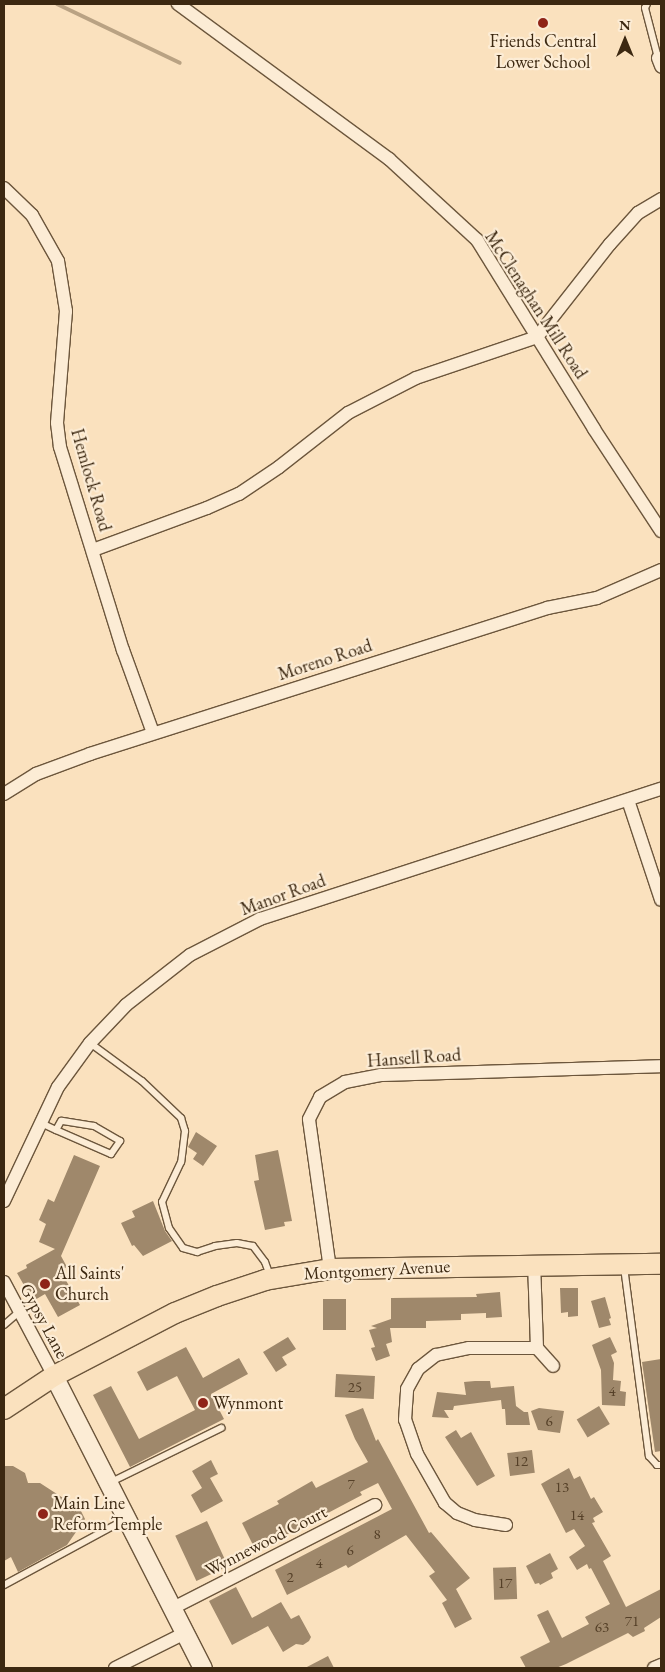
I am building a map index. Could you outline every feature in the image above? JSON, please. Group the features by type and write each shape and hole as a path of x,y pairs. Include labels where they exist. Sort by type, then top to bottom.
{"main road":[{"name":"Montgomery Avenue","path":"4,1409 54,1376 174,1313 217,1296 272,1279 330,1269 534,1264 661,1264"}],"street":[{"name":"McClenaghan Mill Road","path":"178,4 389,159 477,240 661,531"},
{"name":"Hemlock Road","path":"4,188 32,215 58,261 66,311 57,423 60,447 123,650 153,733"},
{"path":"93,550 207,508 239,494 279,467 348,413 416,378 537,337 610,244 638,213 661,199"},
{"name":"Moreno Road","path":"4,794 36,774 153,733 547,608 597,598 661,570"},
{"name":"Manor Road","path":"4,1201 58,1087 90,1043 126,1005 190,955 260,919 661,789"},
{"path":"628,800 661,900"},
{"name":"Hansell Road","path":"330,1269 309,1119 320,1097 345,1082 381,1074 661,1066"},
{"path":"534,1264 537,1348 553,1366"},
{"name":"Gypsy Lane","path":"4,1282 54,1376"},
{"path":"506,1525 475,1520 457,1513 445,1503 417,1454 405,1420 407,1389 418,1369 436,1355 469,1348 537,1348"},
{"path":"54,1376 110,1482 203,1668"},
{"name":"Wynnewood Court","path":"172,1608 375,1504"},
{"path":"115,1668 185,1633"},
{"path":"654,1668 661,1665"}],"lane":[{"path":"647,4 645,8 660,62"},
{"path":"90,1043 142,1081 181,1118 185,1131 181,1162 162,1202 170,1228 183,1248 197,1252 215,1246 237,1243 253,1246 265,1262 272,1279"},
{"path":"41,1123 56,1130 111,1154 120,1142 94,1126 61,1121 56,1130"},
{"path":"624,1264 649,1456 657,1465 661,1465"},
{"path":"4,1325 19,1312"},
{"path":"110,1482 221,1428"},
{"path":"4,1585 128,1519"}],"building":[{"path":"196,1132 217,1146 203,1166 193,1159 197,1153 188,1147"},
{"path":"278,1150 292,1221 284,1222 285,1226 265,1230 254,1181 259,1180 255,1155"},
{"path":"74,1155 100,1166 61,1256 67,1267 60,1270 80,1305 58,1317 45,1294 33,1301 17,1273 27,1268 26,1265 55,1249 39,1242 46,1224 39,1220 48,1199 54,1202"},
{"path":"153,1201 165,1231 172,1241 143,1256 134,1245 132,1246 121,1223 135,1217 132,1211"},
{"path":"560,1288 578,1288 578,1316 568,1317 568,1312 561,1313"},
{"path":"500,1292 502,1317 486,1318 486,1313 461,1314 461,1320 426,1321 426,1328 390,1328 392,1342 386,1344 390,1356 376,1361 371,1348 375,1347 369,1330 377,1328 371,1326 391,1319 391,1298 477,1297 476,1294"},
{"path":"605,1297 611,1325 599,1328 591,1301"},
{"path":"323,1299 346,1299 346,1330 323,1330"},
{"path":"288,1337 296,1349 282,1357 287,1365 276,1372 263,1352"},
{"path":"610,1337 617,1352 611,1355 614,1363 613,1380 621,1381 620,1391 626,1392 625,1406 602,1405 601,1370 592,1345"},
{"name":"Wynmont","path":"186,1347 203,1378 239,1358 248,1374 211,1394 224,1419 130,1467 93,1395 111,1386 139,1439 195,1410 177,1376 147,1391 137,1372"},
{"path":"661,1359 661,1451 655,1452 642,1362"},
{"path":"336,1374 375,1376 374,1399 335,1397"},
{"path":"490,1381 491,1388 514,1386 516,1406 524,1412 528,1412 530,1425 506,1425 505,1409 502,1409 501,1400 454,1406 453,1410 444,1410 449,1418 432,1417 437,1392 466,1395 464,1382"},
{"path":"599,1406 610,1424 588,1437 577,1419"},
{"path":"363,1408 376,1441 378,1439 429,1533 431,1532 470,1578 456,1589 472,1619 455,1628 442,1603 447,1600 429,1576 435,1572 406,1535 348,1568 346,1565 287,1595 275,1570 392,1509 378,1483 360,1492 362,1495 256,1551 242,1523 279,1504 277,1501 312,1481 316,1488 368,1462 355,1439 345,1415"},
{"path":"539,1408 564,1411 560,1433 538,1430 531,1411"},
{"path":"456,1430 461,1438 471,1432 495,1476 477,1486 445,1437"},
{"path":"532,1450 535,1473 510,1476 507,1453"},
{"path":"211,1460 218,1474 210,1478 223,1501 201,1513 191,1495 202,1488 192,1471"},
{"name":"Main Line Reform Temple","path":"4,1466 13,1466 25,1473 28,1483 40,1483 80,1509 85,1519 67,1545 18,1572 11,1557 4,1561"},
{"path":"569,1468 574,1479 580,1476 591,1499 594,1497 603,1512 593,1518 595,1522 592,1523 611,1556 603,1561 626,1607 661,1589 661,1617 644,1628 645,1631 633,1637 628,1633 556,1668 526,1668 520,1657 550,1642 537,1615 548,1610 562,1638 589,1624 585,1617 610,1604 591,1568 589,1569 587,1564 577,1570 569,1557 585,1546 574,1529 566,1533 541,1484"},
{"path":"207,1521 228,1566 196,1581 175,1536"},
{"path":"550,1553 558,1569 551,1573 553,1578 540,1585 539,1583 535,1584 526,1566"},
{"path":"516,1567 517,1599 494,1600 493,1568"},
{"path":"236,1587 252,1618 281,1602 291,1619 299,1615 311,1637 309,1641 303,1645 296,1644 283,1652 268,1626 232,1645 209,1601"},
{"path":"328,1656 334,1668 305,1668"}],"waterway":[{"path":"57,4 180,63"}],"place":[{"name":"Friends Central Lower School","path":"543,23"},
{"name":"All Saints' Church","path":"45,1284"},
{"name":"Wynmont","path":"203,1403"},
{"name":"Main Line Reform Temple","path":"43,1514"}]}
